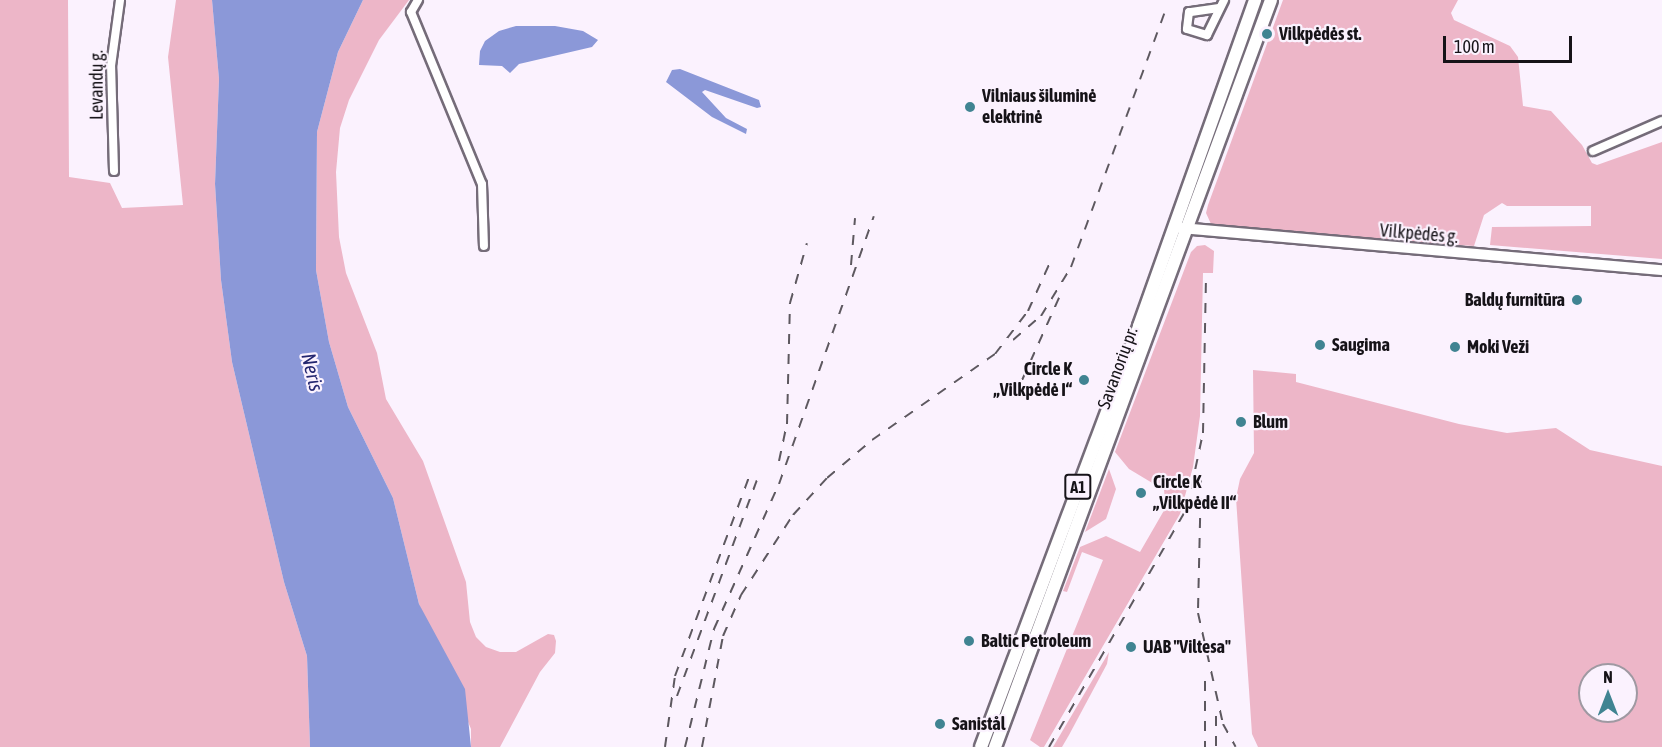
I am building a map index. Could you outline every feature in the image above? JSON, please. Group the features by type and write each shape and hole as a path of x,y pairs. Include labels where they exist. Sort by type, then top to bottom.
{"highway":[{"name":"Savanorių pr.","path":"981,747 1174,227 1255,0"},
{"name":"Savanorių pr.","path":"995,747 1188,230 1271,0"}],"main road":[{"name":"Vilkpėdės g.","path":"1174,227 1662,270"}],"street":[{"name":"Levandų g.","path":"114,171 111,66 120,0"},
{"path":"418,0 411,12 482,184 484,246"},
{"path":"1593,151 1662,122"}],"shaded area":[{"path":"0,0 68,0 69,177 110,183 122,208 183,205 168,57 176,0 212,0 219,79 215,184 221,280 232,362 284,582 307,656 310,747 0,747"},
{"path":"363,0 409,0 379,40 349,100 340,128 336,172 339,237 346,273 377,353 386,399 423,461 466,582 470,622 476,637 486,647 500,652 516,652 548,634 554,635 556,641 555,653 540,672 500,747 471,747 471,729 419,604 393,498 348,407 329,342 316,270 317,132 338,52"},
{"path":"1283,0 1458,0 1451,13 1454,20 1510,46 1518,57 1523,106 1551,111 1582,145 1592,163 1597,165 1662,142 1662,259 1490,245 1492,227 1591,226 1591,206 1507,206 1502,203 1484,215 1474,246 1315,236 1211,224 1206,213 1208,205"},
{"path":"1205,245 1214,251 1213,273 1203,273 1200,416 1193,467 1180,514 1044,747 1040,747 1030,740 1103,560 1082,552 1067,592 1063,591 1080,547 1106,536 1140,552 1166,507 1164,490 1129,469 1115,452 1191,252 1197,246"},
{"path":"1253,370 1296,374 1296,382 1459,424 1507,433 1556,428 1590,450 1662,466 1662,747 1258,747 1252,734 1236,498 1240,479 1254,453"},
{"path":"1109,469 1116,489 1106,519 1085,532"},
{"path":"1109,652 1107,664 1062,747 1053,747"}],"water":[{"name":"Neris","path":"212,0 363,0 338,52 317,132 316,270 329,342 348,407 393,498 419,604 465,689 471,747 310,747 307,656 284,582 232,362 221,280 215,184 219,79"},
{"path":"516,26 555,26 583,31 598,40 592,47 519,64 510,73 502,66 479,65 480,51 485,41 499,31"},
{"path":"680,69 759,100 761,107 757,108 705,90 702,92 726,118 747,129 746,134 712,117 666,82 672,70"}],"railway":[{"path":"1013,340 1041,316 1071,267 1165,12"},
{"path":"685,747 714,629 779,484 874,216"},
{"path":"851,265 855,218"},
{"path":"779,461 787,424 790,303 807,243"},
{"path":"702,747 723,636 741,595 793,515 827,478 872,440 995,354 1028,311 1052,258"},
{"path":"1049,747 1187,508 1203,433 1206,274"},
{"path":"1014,398 1059,298"},
{"path":"665,747 675,676 749,477"},
{"path":"1201,478 1198,613 1223,724 1236,747"},
{"path":"677,696 757,480"},
{"path":"1205,681 1205,747"},
{"path":"1216,716 1216,747"}],"place":[{"name":"Vilkpėdės st.","path":"1267,34"},
{"name":"Vilniaus šiluminė elektrinė","path":"970,107"},
{"name":"Baldų furnitūra","path":"1577,300"},
{"name":"Saugima","path":"1320,345"},
{"name":"Moki Veži","path":"1455,347"},
{"name":"Circle K „Vilkpėdė I“","path":"1084,380"},
{"name":"Blum","path":"1241,422"},
{"name":"Circle K „Vilkpėdė II“","path":"1141,493"},
{"name":"Baltic Petroleum","path":"969,641"},
{"name":"UAB \"Viltesa\"","path":"1131,647"},
{"name":"Sanistål","path":"940,724"}]}
